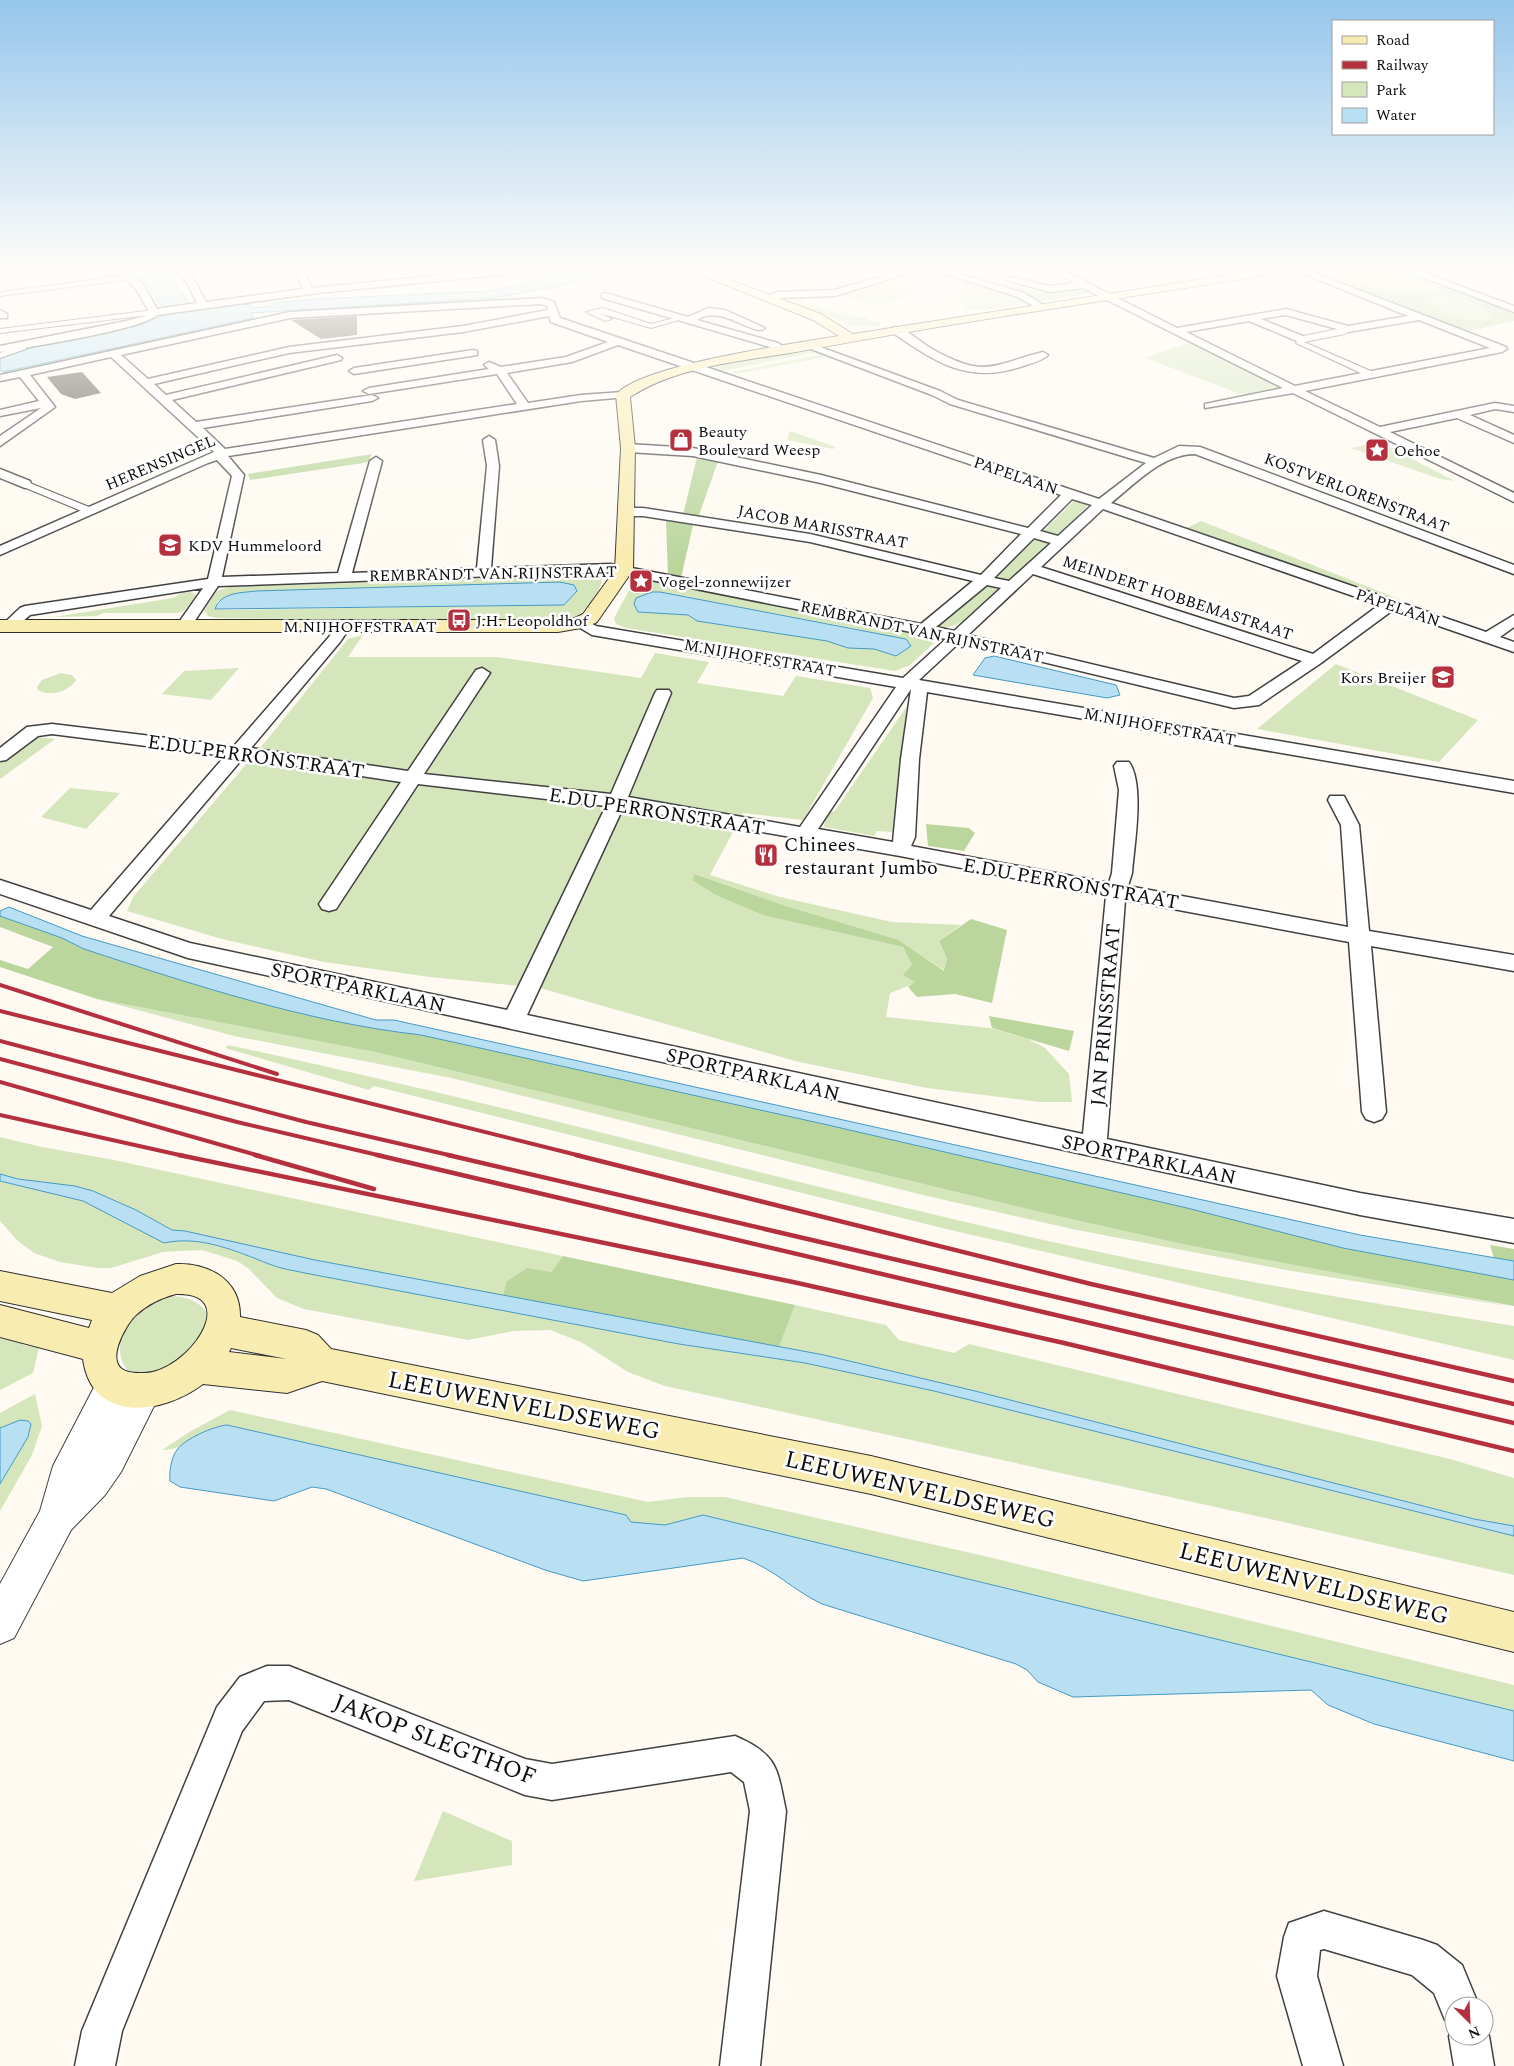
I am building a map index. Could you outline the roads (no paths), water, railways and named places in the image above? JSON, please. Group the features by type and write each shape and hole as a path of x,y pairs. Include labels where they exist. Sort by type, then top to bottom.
{"main road":[{"name":"HERENSINGEL","path":"623,396 633,387 675,372 694,368"},
{"path":"580,623 590,618 624,570 628,448 623,396"},
{"name":"M.NIJHOFFSTRAAT","path":"4,626 558,626 580,623"},
{"path":"176,1278 195,1279 210,1286 221,1298 224,1315 222,1330 216,1345 199,1366 172,1384 128,1388 104,1375 99,1362 99,1348 109,1322 118,1310 135,1295 155,1284 176,1278"},
{"path":"0,1286 118,1310"},
{"path":"0,1321 59,1335 99,1348"},
{"path":"199,1366 287,1376 322,1364 306,1347 266,1336 222,1330"},
{"name":"LEEUWENVELDSEWEG","path":"322,1364 871,1475 1514,1632"}],"street":[{"path":"0,378 48,367"},
{"path":"128,367 219,449 224,461 238,475 214,582 185,625"},
{"path":"145,383 213,367"},
{"path":"164,399 297,367"},
{"path":"349,367 362,378 374,409"},
{"path":"354,371 378,367"},
{"path":"495,367 500,371 525,407"},
{"path":"193,426 374,409 500,371 522,367"},
{"path":"864,367 954,402 1155,462"},
{"path":"970,367 980,371 1000,367"},
{"path":"1249,367 1514,498"},
{"path":"1355,367 1370,374"},
{"path":"1209,406 1404,367"},
{"name":"PAPELAAN","path":"694,368 1070,493 1514,647"},
{"path":"0,442 49,407 23,373"},
{"name":"HERENSINGEL","path":"0,551 221,454 374,409 525,407 581,398 623,396"},
{"path":"0,413 46,403"},
{"path":"1379,431 1495,406 1514,409"},
{"path":"1458,414 1514,439"},
{"path":"484,572 493,466 489,440"},
{"path":"628,448 693,452 821,479 953,510 1061,541"},
{"name":"KOSTVERLORENSTRAAT","path":"1155,462 1179,450 1186,449 1201,452 1514,570"},
{"path":"344,576 376,461"},
{"path":"805,834 913,684 955,637 1101,504 1155,462"},
{"path":"0,473 90,511"},
{"path":"924,628 985,580 1070,493"},
{"name":"JACOB MARISSTRAAT","path":"627,512 643,512 810,538 1011,586"},
{"name":"REMBRANDT VAN RIJNSTRAAT","path":"4,626 25,611 214,582 610,568 924,628 1234,703 1253,701 1315,660 1391,604"},
{"name":"MEINDERT HOBBEMASTRAAT","path":"1031,569 1315,660"},
{"path":"1488,638 1514,620"},
{"name":"M.NIJHOFFSTRAAT","path":"580,623 592,630 1514,787"},
{"path":"96,918 336,639 343,626"},
{"path":"329,904 482,673"},
{"path":"900,850 905,837 913,684"},
{"path":"513,1020 617,801 663,693"},
{"name":"E.DU PERRONSTRAAT","path":"0,756 33,731 52,729 240,752 414,778 617,801 900,850 1360,937 1514,963"},
{"name":"JAN PRINSSTRAAT","path":"1094,1146 1116,891 1122,874 1128,790 1123,766"},
{"path":"1337,800 1350,825 1374,1112"},
{"name":"SPORTPARKLAAN","path":"0,887 188,950 1360,1204 1514,1231"},
{"path":"0,1624 58,1517 92,1482 108,1460 128,1388"},
{"name":"JAKOP SLEGTHOF","path":"95,2066 102,2031 156,1893 230,1720 241,1700 253,1688 270,1681 289,1683 525,1777 552,1782 735,1754 760,1772 768,1811 740,2066"},
{"path":"1323,2066 1297,1976 1303,1937 1324,1930 1423,1959 1448,1979 1455,1996"},
{"path":"1471,2046 1474,2066"}],"water":[{"path":"0,367 24,367 3,372"},
{"path":"560,582 574,585 577,591 564,605 215,609 218,603 227,596 256,591"},
{"path":"652,592 906,639 911,646 896,656 874,649 848,648 827,641 697,621 688,615 638,612 634,604 636,598"},
{"path":"994,656 1116,685 1120,695 1107,698 973,675 985,658"},
{"path":"9,907 82,936 376,1020 394,1020 1360,1235 1514,1261 1514,1280 1343,1248 1187,1208 828,1125 421,1035 378,1029 293,1012 209,989 84,949 62,938 0,916 0,911"},
{"path":"0,1174 18,1179 75,1186 93,1191 136,1210 172,1230 185,1231 315,1260 824,1355 975,1391 1474,1519 1514,1526 1514,1536 934,1391 805,1363 679,1344 294,1271 204,1243 177,1241 164,1243 83,1201 0,1181"},
{"path":"20,1420 28,1421 31,1424 28,1437 0,1484 0,1428"},
{"path":"227,1425 626,1515 631,1522 665,1525 703,1515 1514,1711 1514,1761 1374,1724 1328,1705 1311,1690 1073,1697 1038,1682 1027,1670 1016,1664 822,1604 754,1562 743,1558 583,1581 545,1570 326,1489 312,1487 274,1501 180,1487 170,1481 172,1461 175,1453 181,1446 200,1434"}],"railway":[{"path":"0,985 277,1074"},
{"path":"0,1011 581,1156"},
{"path":"0,1041 306,1122 453,1156"},
{"path":"0,1059 237,1122 382,1156"},
{"path":"0,1082 260,1156"},
{"path":"0,1115 184,1156"},
{"path":"179,1155 793,1282 1064,1343 1514,1451"},
{"path":"255,1155 374,1189"},
{"path":"377,1155 1514,1423"},
{"path":"448,1155 1514,1404"},
{"path":"576,1155 1091,1284 1514,1381"}],"place":[{"name":"Beauty Boulevard Weesp","path":"681,440"},
{"name":"Oehoe","path":"1377,450"},
{"name":"KDV Hummeloord","path":"170,545"},
{"name":"Vogel-zonnewijzer","path":"641,581"},
{"name":"J.H. Leopoldhof","path":"459,620"},
{"name":"Kors Breijer","path":"1443,677"},
{"name":"Chinees restaurant Jumbo","path":"766,855"}]}
